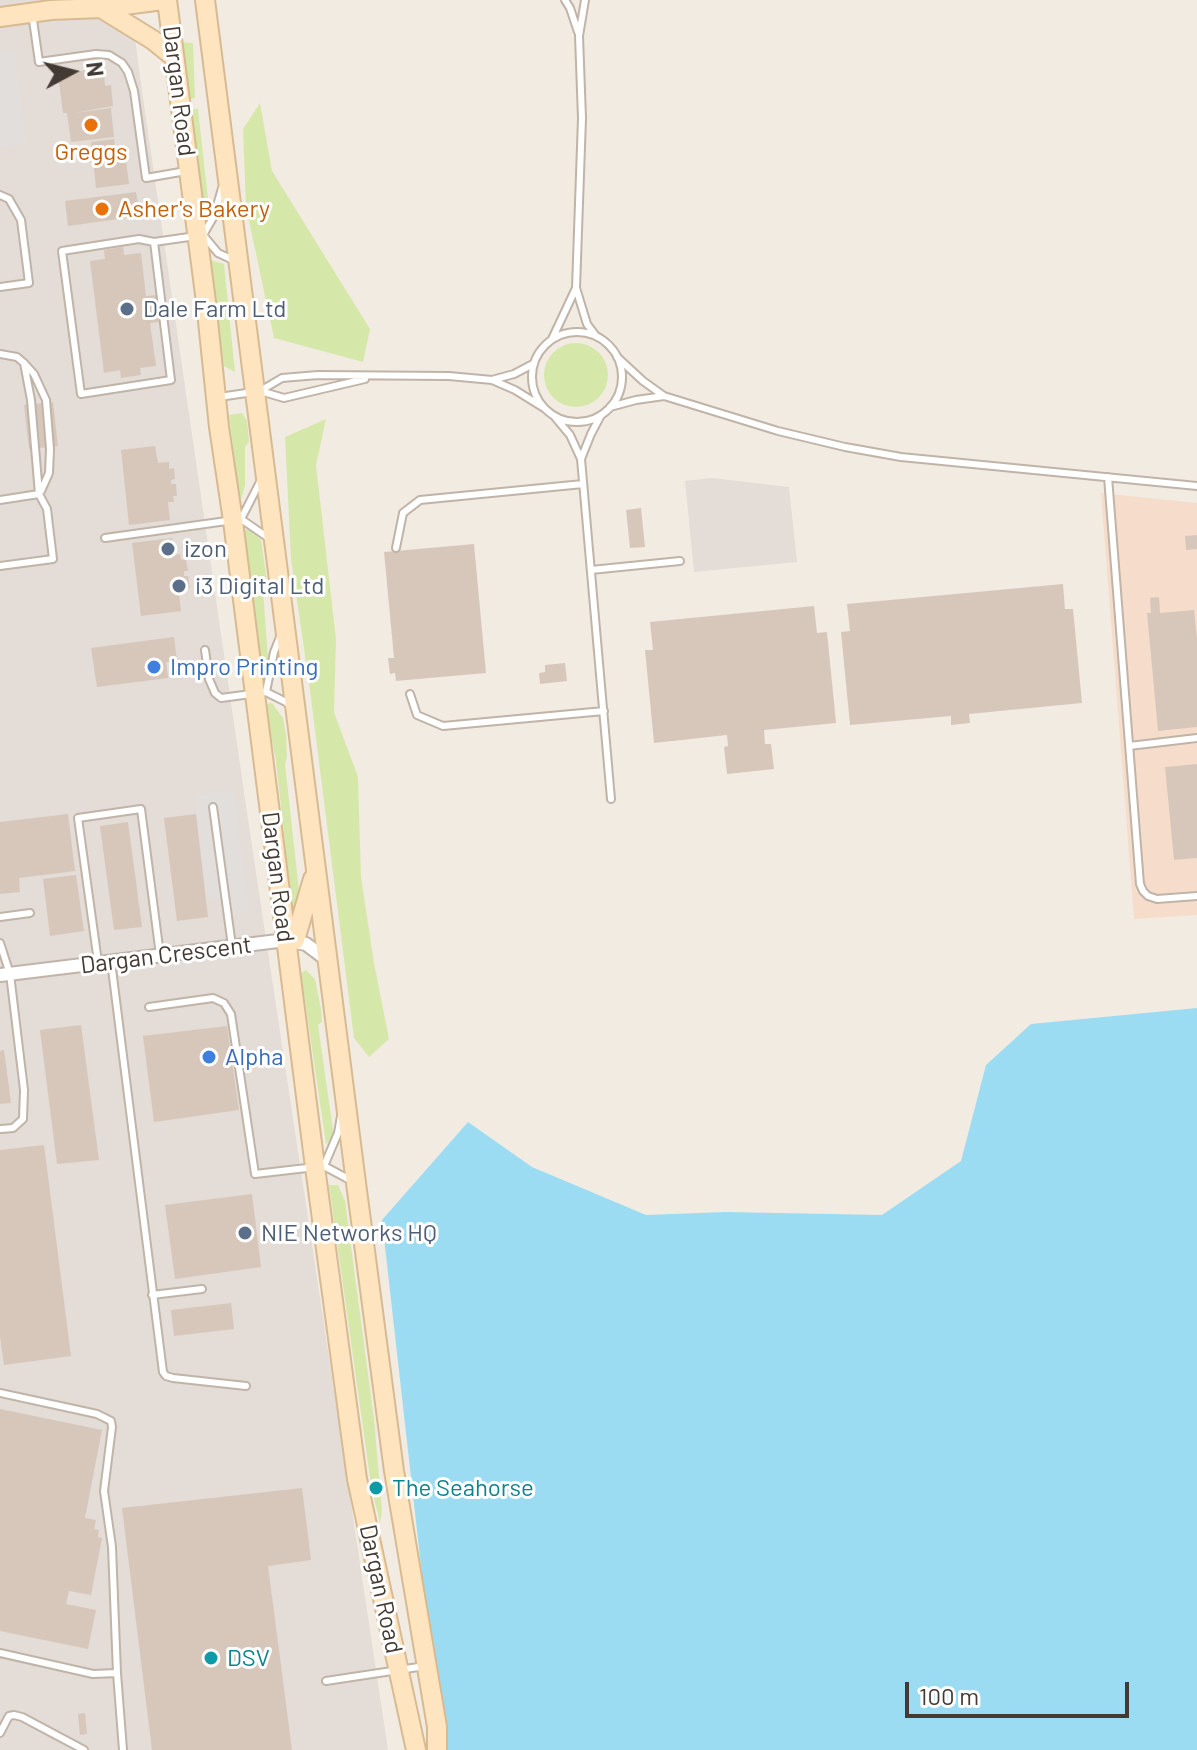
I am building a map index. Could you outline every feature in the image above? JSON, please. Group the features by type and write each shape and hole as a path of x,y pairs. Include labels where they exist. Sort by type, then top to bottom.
{"street":[{"path":"0,17 50,7 101,8 165,0"},
{"name":"Dargan Road","path":"165,0 200,235 216,398 237,520 260,693 357,1479 416,1750"},
{"name":"Dargan Road","path":"205,0 344,1095 394,1471 437,1727 437,1750"},
{"path":"101,8 153,40 174,57"},
{"path":"315,869 290,940 306,944 326,959"},
{"name":"Dargan Crescent","path":"5,975 290,940"}],"lane":[{"path":"565,0 579,36"},
{"path":"585,0 579,36 582,118 576,288 587,324 643,381 664,396 778,431 845,447 901,457 1197,486"},
{"path":"50,7 39,62 96,54 109,55 122,63 134,91 146,178 189,170"},
{"path":"154,242 171,380 81,394 62,251 139,239 154,242 200,235 214,216 227,173"},
{"path":"0,195 9,199 21,220 29,283 0,287"},
{"path":"200,235 218,253 237,262"},
{"path":"552,340 576,288"},
{"path":"544,408 535,395 532,380 533,364 540,350 562,334 574,332 596,336"},
{"path":"0,354 17,357 24,363 34,374 46,400 49,473 39,494"},
{"path":"555,417 566,421 590,420 610,407 618,396 621,383 617,357"},
{"path":"0,566 53,559 47,509 39,494 31,400 24,363"},
{"path":"216,398 257,391 282,378 407,374 492,380 514,374 533,364"},
{"path":"257,391 284,398 374,377"},
{"path":"492,380 515,390 555,417 570,435 581,459 611,799"},
{"path":"610,407 664,396"},
{"path":"581,459 601,415"},
{"path":"237,520 265,473"},
{"path":"1108,477 1140,884 1148,896 1157,899 1197,896"},
{"path":"396,548 403,513 420,500 583,484"},
{"path":"0,500 39,494"},
{"path":"105,538 237,520 274,542"},
{"path":"591,570 680,561"},
{"path":"260,693 284,626"},
{"path":"205,650 209,679 215,693 221,698 260,693 286,702 295,711"},
{"path":"410,694 417,715 443,726 604,711"},
{"path":"1129,746 1197,738"},
{"path":"213,807 232,946"},
{"path":"160,955 141,809 78,818 104,962 161,1368 166,1376 246,1386"},
{"path":"0,917 30,913"},
{"path":"0,943 24,1090 23,1119 13,1128 1,1129"},
{"path":"149,1007 213,998 224,1003 231,1014 255,1174 320,1166 356,1183"},
{"path":"320,1166 338,1133 344,1095"},
{"path":"152,1295 202,1289"},
{"path":"0,1393 97,1414 111,1421 104,1491 112,1547 123,1750"},
{"path":"0,1653 93,1674 117,1673"},
{"path":"326,1681 426,1666"},
{"path":"0,1733 9,1716 14,1715 84,1750"}],"shaded area":[{"path":"0,0 130,0 246,806 388,1750 0,1750"},
{"path":"15,51 27,144 0,147 0,53"},
{"path":"712,478 789,487 797,562 694,572 685,481"},
{"path":"1101,493 1197,503 1197,915 1134,919"},
{"path":"234,790 249,911 224,915 222,897 206,898 194,795"}],"green space":[{"path":"182,42 193,43 195,98 188,100"},
{"path":"260,103 272,171 370,329 363,362 274,338 246,207 243,129"},
{"path":"189,109 198,109 209,208 203,214"},
{"path":"210,260 224,264 235,372 222,365"},
{"path":"570,343 582,343 599,352 606,363 606,387 599,398 582,407 570,407 558,402 549,393 544,381 544,369 549,357 558,348"},
{"path":"242,413 247,421 249,442 245,447 245,486 240,502 229,415"},
{"path":"326,419 316,465 336,639 334,712 358,777 361,877 389,1039 369,1057 354,1038 291,559 285,437"},
{"path":"249,529 261,540 267,581 263,589 268,659 262,674 244,530"},
{"path":"272,703 283,718 286,734 285,764 300,900 299,907 292,908 276,761 265,704"},
{"path":"306,970 315,979 321,1009 322,1022 318,1025 334,1137 326,1144 301,973"},
{"path":"329,1185 338,1185 345,1201 374,1419 382,1511 380,1523 371,1485"}],"water":[{"path":"1197,1008 1197,1750 448,1750 428,1628 382,1220 468,1122 532,1167 646,1215 725,1212 882,1215 961,1161 986,1065 1031,1024"}],"building":[{"path":"96,69 104,75 105,86 111,85 113,106 74,113 111,108 114,137 71,142 67,113 63,113 58,74"},
{"path":"114,139 116,154 125,153 129,184 96,188 91,142"},
{"name":"Asher's Bakery","path":"136,192 140,216 68,226 65,201"},
{"name":"Dale Farm Ltd","path":"123,247 124,255 141,253 146,296 156,295 159,322 150,323 156,366 140,368 141,375 121,378 120,370 104,373 90,261 105,259 104,250"},
{"path":"53,402 58,446 29,449 24,405"},
{"path":"155,446 158,463 169,462 169,469 174,468 175,479 171,480 171,484 176,484 177,496 173,496 174,502 168,502 170,520 129,525 121,450"},
{"path":"641,508 645,547 630,548 626,510"},
{"path":"1197,535 1197,549 1186,550 1185,536"},
{"path":"172,538 174,555 180,554 181,560 186,559 188,571 184,571 184,576 188,576 190,588 185,588 186,593 179,594 181,611 141,616 132,543"},
{"path":"474,544 486,673 396,681 395,673 390,674 388,658 394,658 384,552"},
{"path":"1063,584 1065,609 1073,609 1082,703 969,714 970,723 951,725 951,716 850,725 841,632 850,631 847,604"},
{"path":"1159,597 1160,613 1194,610 1197,727 1158,731 1147,613 1151,613 1150,598"},
{"path":"814,606 817,633 827,632 836,723 764,730 765,744 771,744 774,769 727,774 724,747 728,746 727,735 654,743 645,650 653,650 650,622"},
{"path":"174,637 177,661 166,662 168,678 97,687 91,648"},
{"path":"565,663 567,681 540,684 539,673 545,672 545,665"},
{"path":"1197,764 1197,858 1174,860 1165,767"},
{"path":"68,814 75,871 19,878 20,892 0,894 0,822"},
{"path":"196,814 208,917 177,921 164,818"},
{"path":"128,822 142,927 114,930 100,826"},
{"path":"76,875 84,931 50,936 43,879"},
{"path":"81,1025 99,1160 57,1164 40,1030"},
{"path":"227,1026 239,1110 154,1122 143,1036"},
{"path":"4,1050 11,1103 0,1104 0,1051"},
{"path":"44,1145 71,1356 4,1365 0,1336 0,1150"},
{"path":"252,1194 261,1267 175,1279 165,1205"},
{"path":"231,1303 234,1329 174,1336 171,1310"},
{"path":"0,1409 102,1430 85,1518 96,1520 94,1529 99,1530 98,1537 102,1538 91,1595 69,1591 66,1604 96,1610 88,1649 0,1631"},
{"name":"DSV","path":"302,1488 311,1560 268,1566 292,1750 152,1750 122,1508"},
{"path":"85,1713 87,1734 80,1735 78,1714"}],"place":[{"name":"Greggs","path":"91,125"},
{"name":"Asher's Bakery","path":"102,209"},
{"name":"Dale Farm Ltd","path":"127,309"},
{"name":"izon","path":"168,549"},
{"name":"i3 Digital Ltd","path":"179,586"},
{"name":"Impro Printing","path":"154,667"},
{"name":"Alpha","path":"209,1057"},
{"name":"NIE Networks HQ","path":"245,1233"},
{"name":"The Seahorse","path":"376,1488"},
{"name":"DSV","path":"211,1658"}]}
